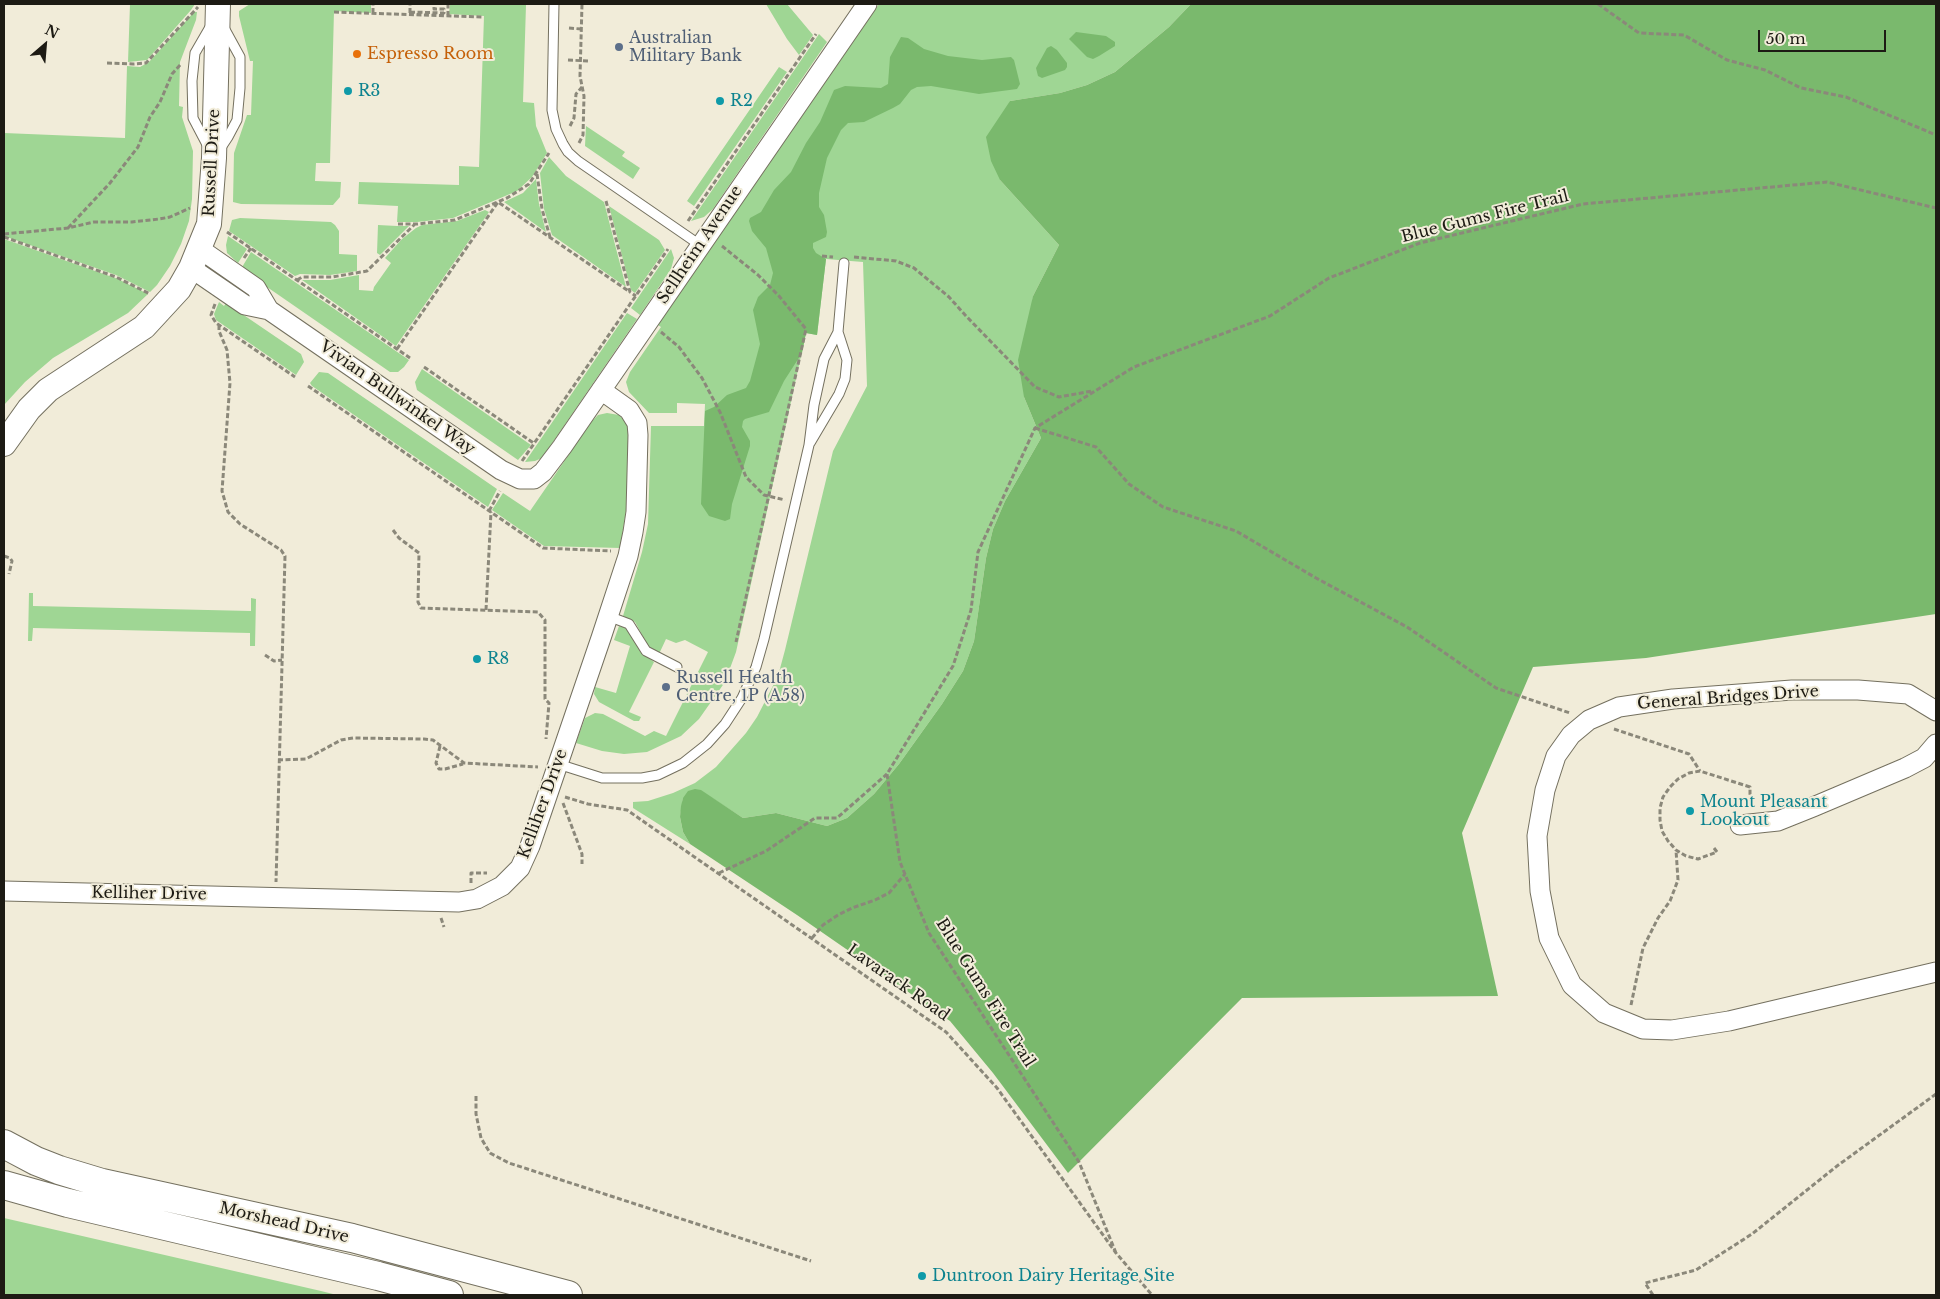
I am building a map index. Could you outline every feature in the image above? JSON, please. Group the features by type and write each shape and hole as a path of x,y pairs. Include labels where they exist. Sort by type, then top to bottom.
{"main road":[{"name":"Morshead Drive","path":"4,1144 36,1161 102,1183 352,1238 568,1295"},
{"name":"Morshead Drive","path":"4,1185 68,1203 378,1276 449,1295"}],"street":[{"name":"Sellheim Avenue","path":"528,480 538,477 543,472 867,4"},
{"name":"Russell Drive","path":"4,444 29,410 48,390 144,327 179,289 196,258 209,224 214,158 212,8"},
{"name":"Vivian Bullwinkel Way","path":"196,258 256,288 268,310 496,466 518,478 528,480"},
{"name":"Kelliher Drive","path":"4,891 459,902 489,894 502,886 520,868 530,846 548,766 608,616 628,556 633,532 636,512 637,423 631,413 601,390"},
{"name":"General Bridges Drive","path":"1936,711 1908,694 1858,690 1792,690 1673,699 1619,707 1589,720 1571,735 1556,756 1544,790 1537,836 1540,891 1549,938 1572,985 1604,1013 1643,1029 1672,1030 1729,1021 1936,972"},
{"path":"1745,824 1778,821 1900,770 1924,758 1936,744"}],"lane":[{"path":"554,4 552,110 557,133 562,144 568,152 583,164 704,240"},
{"path":"548,766 602,778 650,777 668,771 683,763 707,744 720,730 742,698 756,667 796,502 809,445 814,405 824,359 838,332 847,260"},
{"path":"809,445 840,394 845,379 847,360 838,332"},
{"path":"608,616 629,624 646,651 677,667"}],"path":[{"path":"373,4 373,13"},
{"path":"410,4 410,14"},
{"path":"410,14 444,13 444,9 434,9 434,4"},
{"path":"448,4 448,16"},
{"path":"579,143 583,133 584,96 580,76 582,4"},
{"path":"1598,4 1639,33 1684,35 1727,60 1765,70 1801,88 1846,97 1936,135"},
{"path":"107,63 133,64 146,62 186,18 212,8"},
{"path":"334,12 484,17"},
{"path":"569,28 581,29"},
{"path":"687,221 816,34"},
{"path":"568,60 588,61"},
{"path":"68,228 110,183 138,147 150,116 160,102 172,74 185,61"},
{"path":"570,126 574,118 576,94 582,87"},
{"path":"398,224 455,220 498,202 523,190 537,174 549,153"},
{"path":"537,174 542,208 550,238"},
{"name":"Blue Gums Fire Trail","path":"1035,428 1134,366 1270,316 1329,278 1420,243 1584,204 1826,182 1936,208"},
{"path":"606,201 630,292"},
{"path":"498,202 636,296"},
{"path":"397,349 498,202"},
{"path":"4,236 68,228 94,222 132,222 163,219 193,207"},
{"path":"297,280 302,277 332,277 366,271 415,224"},
{"path":"227,232 410,358"},
{"path":"4,236 116,277 151,294"},
{"path":"704,240 758,276 779,296 806,328 736,642"},
{"path":"522,460 535,444 668,249"},
{"path":"822,256 835,257"},
{"path":"847,260 867,257 896,261 914,268 949,297 1036,387 1059,397 1096,391"},
{"path":"218,299 211,316 219,325 295,377"},
{"path":"219,325 219,332 227,350 230,383 222,491 228,512 240,524 281,550 285,556 276,885 284,885"},
{"path":"657,329 679,347 698,372 717,404 745,476 764,495 796,502"},
{"path":"424,367 535,444"},
{"path":"308,386 543,548 614,551"},
{"path":"718,873 766,851 815,818 837,818 887,774 953,666 971,610 978,552 1035,428 1096,447 1129,484 1163,506 1236,531 1316,578 1407,626 1496,688 1689,754 1700,770"},
{"path":"486,610 490,512 500,492"},
{"path":"393,530 399,538 419,553 418,602 421,608 538,612 544,620 545,699 549,702 546,746"},
{"path":"4,556 12,561 10,574"},
{"path":"264,655 274,661 282,660"},
{"path":"278,760 306,759 341,740 353,738 424,739 432,740 464,764"},
{"path":"440,746 436,763 439,768 445,769 464,764 537,767"},
{"path":"1714,848 1717,852 1698,860 1676,850 1662,831 1660,808 1670,787 1678,779 1688,773 1700,770 1750,787 1745,824"},
{"name":"Blue Gums Fire Trail","path":"887,774 900,862 929,932 1079,1162 1116,1253"},
{"name":"Lavarack Road","path":"582,864 582,854 561,796 588,804 627,810 946,1032 997,1088 1116,1253 1152,1295"},
{"path":"1627,1023 1643,948 1658,918 1670,901 1678,880 1676,850"},
{"path":"471,887 471,873 494,873"},
{"path":"812,938 823,925 838,915 889,893 905,874"},
{"path":"1653,1295 1645,1283 1696,1270 1752,1234 1837,1166 1936,1094"},
{"path":"476,1096 476,1114 481,1138 490,1153 509,1163 811,1261"}],"green space":[{"path":"130,4 195,4 147,60 128,62"},
{"path":"250,4 371,4 371,13 334,11 330,163 316,163 315,181 341,182 340,197 333,205 241,204 233,202 234,153 247,115 251,115 253,61 250,61 239,16 239,11"},
{"path":"450,4 526,5 523,102 534,103 536,126 547,153 532,177 517,191 453,218 397,222 398,206 358,204 359,182 459,185 459,166 479,167 484,16 449,14"},
{"path":"766,4 787,4 813,35 799,55 787,39"},
{"path":"879,4 1191,4 1169,27 1115,72 1087,85 1060,93 1010,101 1000,180 1059,245 1033,296 1024,397 1041,438 1005,501 993,529 986,558 974,641 963,671 899,764 874,794 847,818 827,826 776,813 743,818 712,798 683,798 680,817 683,832 690,844 633,808 633,802 648,801 673,793 695,783 716,767 746,733 757,717 778,676 833,451 867,386 863,262 826,259 817,335 806,333 736,652 725,682 699,719 681,736 647,752 624,754 602,751 576,743 585,718 595,713 603,714 645,736 654,731 666,736 708,652 685,640 676,643 666,639 659,654 648,646 635,622 623,616 642,552 648,524 651,426 704,426 705,404 677,403 677,413 649,413 629,392 626,382 630,372 661,327 658,325"},
{"path":"1191,4 1936,4 1936,614 1646,658 1533,667 1462,833 1498,996 1242,998 1068,1173 993,1073 950,1021 797,915 690,844 683,832 680,817 681,806 683,798 688,791 695,789 701,790 743,818 776,813 827,826 847,818 874,794 899,764 963,671 974,641 986,558 993,529 1005,501 1041,438 1024,397 1018,360 1033,296 1059,245 1000,180 991,161 986,137 1010,101 1060,93 1087,85 1115,72 1169,27"},
{"path":"194,12 197,12 196,20 180,62 179,106 183,107 182,117 193,151 192,199 189,221 181,244 170,266 157,285 150,292 116,275 4,236 4,133 125,138 127,66 140,67 149,62"},
{"path":"1076,32 1106,36 1115,42 1115,46 1093,59 1087,57 1069,39"},
{"path":"819,34 827,42 713,209 704,217 691,221"},
{"path":"901,37 908,38 924,49 948,56 982,60 1011,57 1014,60 1020,84 1017,89 979,94 931,86 917,87 911,90 900,104 893,108 864,122 848,123 841,130 827,158 819,193 819,207 824,215 826,237 813,243 816,253 826,259 817,335 806,333 802,353 784,381 769,412 743,421 742,427 750,441 750,446 732,504 730,519 725,521 709,516 701,504 705,411 714,407 727,395 746,388 750,381 760,344 753,310 758,297 770,285 773,273 766,248 752,231 750,218 761,212 774,190 791,172 806,143 820,122 834,90 845,86 881,88 888,84 890,57"},
{"path":"1051,46 1057,50 1067,63 1067,67 1065,70 1042,78 1038,76 1036,68 1047,48"},
{"path":"779,67 787,72 694,206 687,201"},
{"path":"586,126 625,152 622,156 640,168 633,179 585,146"},
{"path":"549,157 566,176 604,202 626,287 552,235 544,209 540,173"},
{"path":"536,179 539,204 546,232 504,202 523,193"},
{"path":"609,206 659,240 665,250 635,293 631,290"},
{"path":"485,210 489,212 396,346 302,280 330,280 359,275 359,290 373,291 391,263 385,258 402,239 416,228 422,225 457,221"},
{"path":"240,218 331,222 339,231 339,254 357,255 357,271 330,275 300,274 295,276 229,231 232,220"},
{"path":"378,225 409,226 380,255 377,253"},
{"path":"228,236 247,249 238,263 227,253"},
{"path":"4,239 118,279 148,294 128,313 53,358 25,382 4,405"},
{"path":"671,249 674,258 671,269 640,315 631,308"},
{"path":"251,252 409,360 404,367 398,372 390,372 241,269"},
{"path":"219,302 224,306 226,303 301,354 304,362 296,375 216,320 214,314"},
{"path":"627,313 637,319 542,458 525,462"},
{"path":"422,369 531,445 518,460 417,390 415,382"},
{"path":"319,372 328,373 497,489 488,507 312,386 310,383"},
{"path":"607,413 619,415 629,428 627,505 620,548 544,546 492,510 503,493 530,511 592,421 598,415"},
{"path":"29,593 33,593 33,606 251,611 251,598 256,599 255,646 250,646 250,633 33,628 32,641 28,641"},
{"path":"619,626 626,628 641,652 654,662 629,712 641,717 639,721 634,721 599,702 594,694 595,687 616,693 630,646 614,640"},
{"path":"4,1218 321,1291 337,1295 4,1295"}],"place":[{"name":"Australian Military Bank","path":"619,47"},
{"name":"Espresso Room","path":"357,54"},
{"name":"R3","path":"348,91"},
{"name":"R2","path":"720,101"},
{"name":"R8","path":"477,659"},
{"name":"Russell Health Centre, 1P (A58)","path":"666,687"},
{"name":"Mount Pleasant Lookout","path":"1690,811"},
{"name":"Duntroon Dairy Heritage Site","path":"922,1276"}]}
